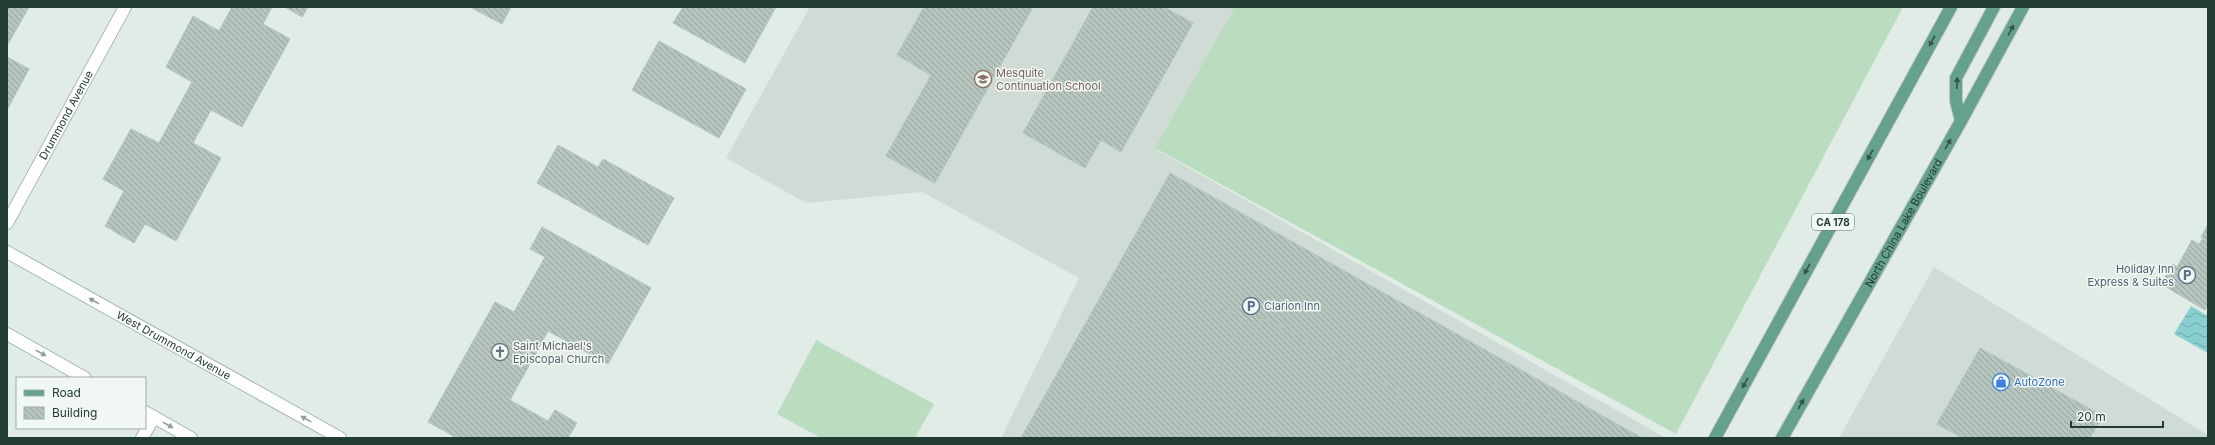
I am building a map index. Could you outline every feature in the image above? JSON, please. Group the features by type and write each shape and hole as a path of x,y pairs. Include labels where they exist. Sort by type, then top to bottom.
{"main road":[{"name":"Drummond Avenue","path":"7,223 125,7"},
{"name":"CA 178","path":"1715,438 1951,7"},
{"path":"1961,122 1956,100 1956,78 1994,7"},
{"name":"North China Lake Boulevard","path":"1782,438 1961,122 2023,7"},
{"name":"West Drummond Avenue","path":"7,252 340,438"},
{"path":"7,334 83,377"},
{"path":"146,426 150,414 191,438"}],"shaded area":[{"path":"810,7 1236,7 1157,150 1666,438 1001,438 1079,278 922,192 806,203 726,158"},
{"path":"1934,267 2208,435 2208,438 1839,438"}],"green space":[{"path":"1235,7 1903,7 1676,434 1155,148"},
{"path":"816,340 934,404 915,438 821,438 777,414"}],"water":[{"path":"2191,306 2208,316 2208,353 2174,334"}],"building":[{"path":"7,7 29,7 7,46"},
{"path":"232,7 272,7 263,24 290,39 242,127 211,110 193,143 221,158 176,241 145,224 134,243 105,226 124,191 103,179 131,129 159,143 192,82 166,67 193,16 219,31"},
{"path":"285,7 308,7 302,17"},
{"path":"470,7 511,7 502,24"},
{"path":"683,7 776,7 745,63 673,23"},
{"path":"924,7 1033,7 935,183 886,156 931,75 897,55"},
{"path":"1093,7 1164,7 1193,23 1121,152 1101,140 1085,168 1023,133"},
{"path":"659,41 746,89 719,138 632,90"},
{"path":"7,57 29,69 7,110"},
{"path":"558,145 598,167 603,159 674,198 648,245 537,183"},
{"name":"Clarion Inn","path":"1170,173 1642,438 1021,438"},
{"name":"Holiday Inn Express & Suites","path":"2208,224 2208,304 2205,310 2161,284 2173,264 2177,267 2192,240 2199,244"},
{"path":"542,227 651,288 608,364 548,331 510,400 548,421 555,410 577,423 568,438 457,438 428,422 495,302 514,312 545,257 530,249"},
{"path":"1162,275 1243,319 1178,438 1072,438"},
{"path":"1263,317 1401,392 1376,438 1282,438 1216,402"},
{"name":"AutoZone","path":"1980,348 2103,416 2090,438 1963,438 1937,424"},
{"path":"1489,382 1572,428 1566,438 1457,438"}],"place":[{"name":"Mesquite Continuation School","path":"983,79"},
{"name":"Holiday Inn Express & Suites","path":"2187,275"},
{"name":"Clarion Inn","path":"1251,306"},
{"name":"Saint Michael's Episcopal Church","path":"500,352"},
{"name":"AutoZone","path":"2001,382"}]}
